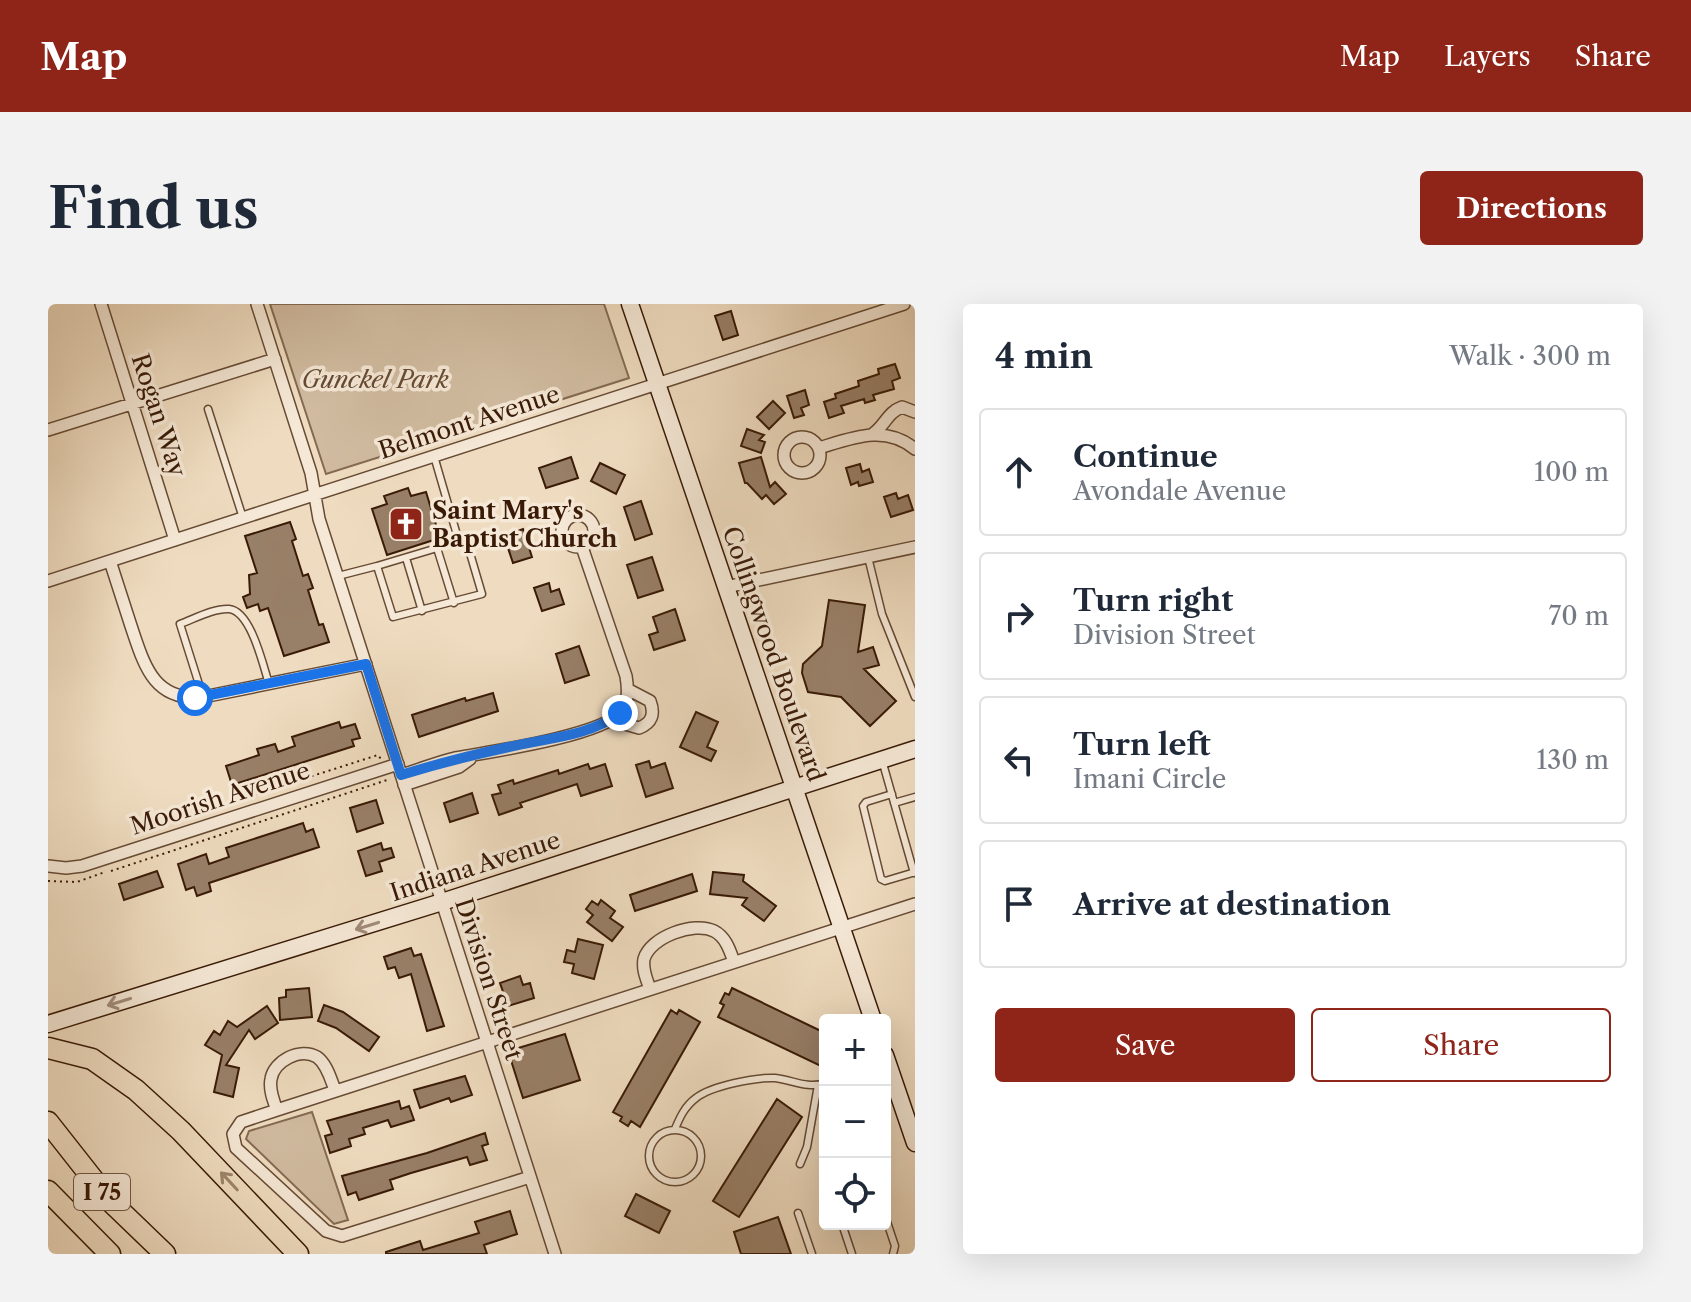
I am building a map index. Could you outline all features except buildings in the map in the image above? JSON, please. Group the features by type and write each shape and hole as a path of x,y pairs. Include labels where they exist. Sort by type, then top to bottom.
{"highway":[{"path":"48,1048 92,1059 136,1090 181,1131 298,1254"},
{"name":"I 75","path":"48,1122 111,1202 165,1254"},
{"name":"I 75","path":"48,1191 110,1254"}],"street":[{"name":"Rogan Way","path":"101,304 175,540"},
{"name":"Division Street","path":"257,304 311,473 319,519 555,1254"},
{"name":"Collingwood Boulevard","path":"630,304 871,1014"},
{"name":"Belmont Avenue","path":"48,581 904,304"},
{"path":"48,430 275,359"},
{"path":"819,448 874,433 884,426 893,410 902,407 915,412"},
{"path":"874,433 899,439 915,449"},
{"path":"582,547 629,690 620,713 611,720"},
{"path":"726,587 915,547"},
{"path":"110,561 143,663 154,680 170,692 186,697 203,697 366,664"},
{"path":"611,720 639,728 651,720 650,701 629,690"},
{"name":"Moorish Avenue","path":"52,866 82,866 401,774 459,767 472,757 510,746 570,735 611,720"},
{"name":"Indiana Avenue","path":"48,1024 442,902 915,749"},
{"path":"530,1177 342,1236 326,1231 236,1148 233,1134 241,1122 335,1090 915,904"},
{"path":"650,989 643,966 647,952 656,942 678,933 699,928 713,930 726,944 734,962"},
{"path":"277,1110 271,1091 272,1074 291,1057 300,1054 316,1057 325,1066 335,1090"},
{"path":"891,1075 915,1143"}],"lane":[{"path":"208,409 243,518"},
{"path":"377,566 393,617 478,597 482,589 467,543 457,535 434,456"},
{"path":"338,576 437,548 457,535"},
{"path":"437,548 454,603"},
{"path":"868,557 882,614 915,697"},
{"path":"406,558 422,611"},
{"path":"203,697 180,624 224,609 233,609 246,620 269,684"},
{"path":"882,760 892,794 914,873 885,881 881,879 863,806 866,802 892,794"},
{"path":"894,803 915,797"},
{"path":"675,1129 690,1134 700,1148 701,1156 696,1172 682,1181 674,1182 657,1176 648,1160 652,1142 658,1135 675,1129 682,1112 698,1096 735,1083 775,1078 814,1087 819,1085"},
{"path":"800,1164 822,1086"},
{"path":"798,1213 812,1254"},
{"path":"844,1230 852,1254"},
{"path":"890,1230 895,1246 893,1254"}],"path":[{"path":"48,881 77,882 105,872"}],"green space":[{"name":"Gunckel Park","path":"270,304 604,304 629,378 326,474"},
{"path":"312,1112 348,1220 334,1224 246,1139 249,1131"}],"place":[{"name":"Saint Mary's Baptist Church","path":"406,524"}],"route":[{"path":"195,698 366,664 401,775 456,758 570,735 601,725 620,713"}]}
